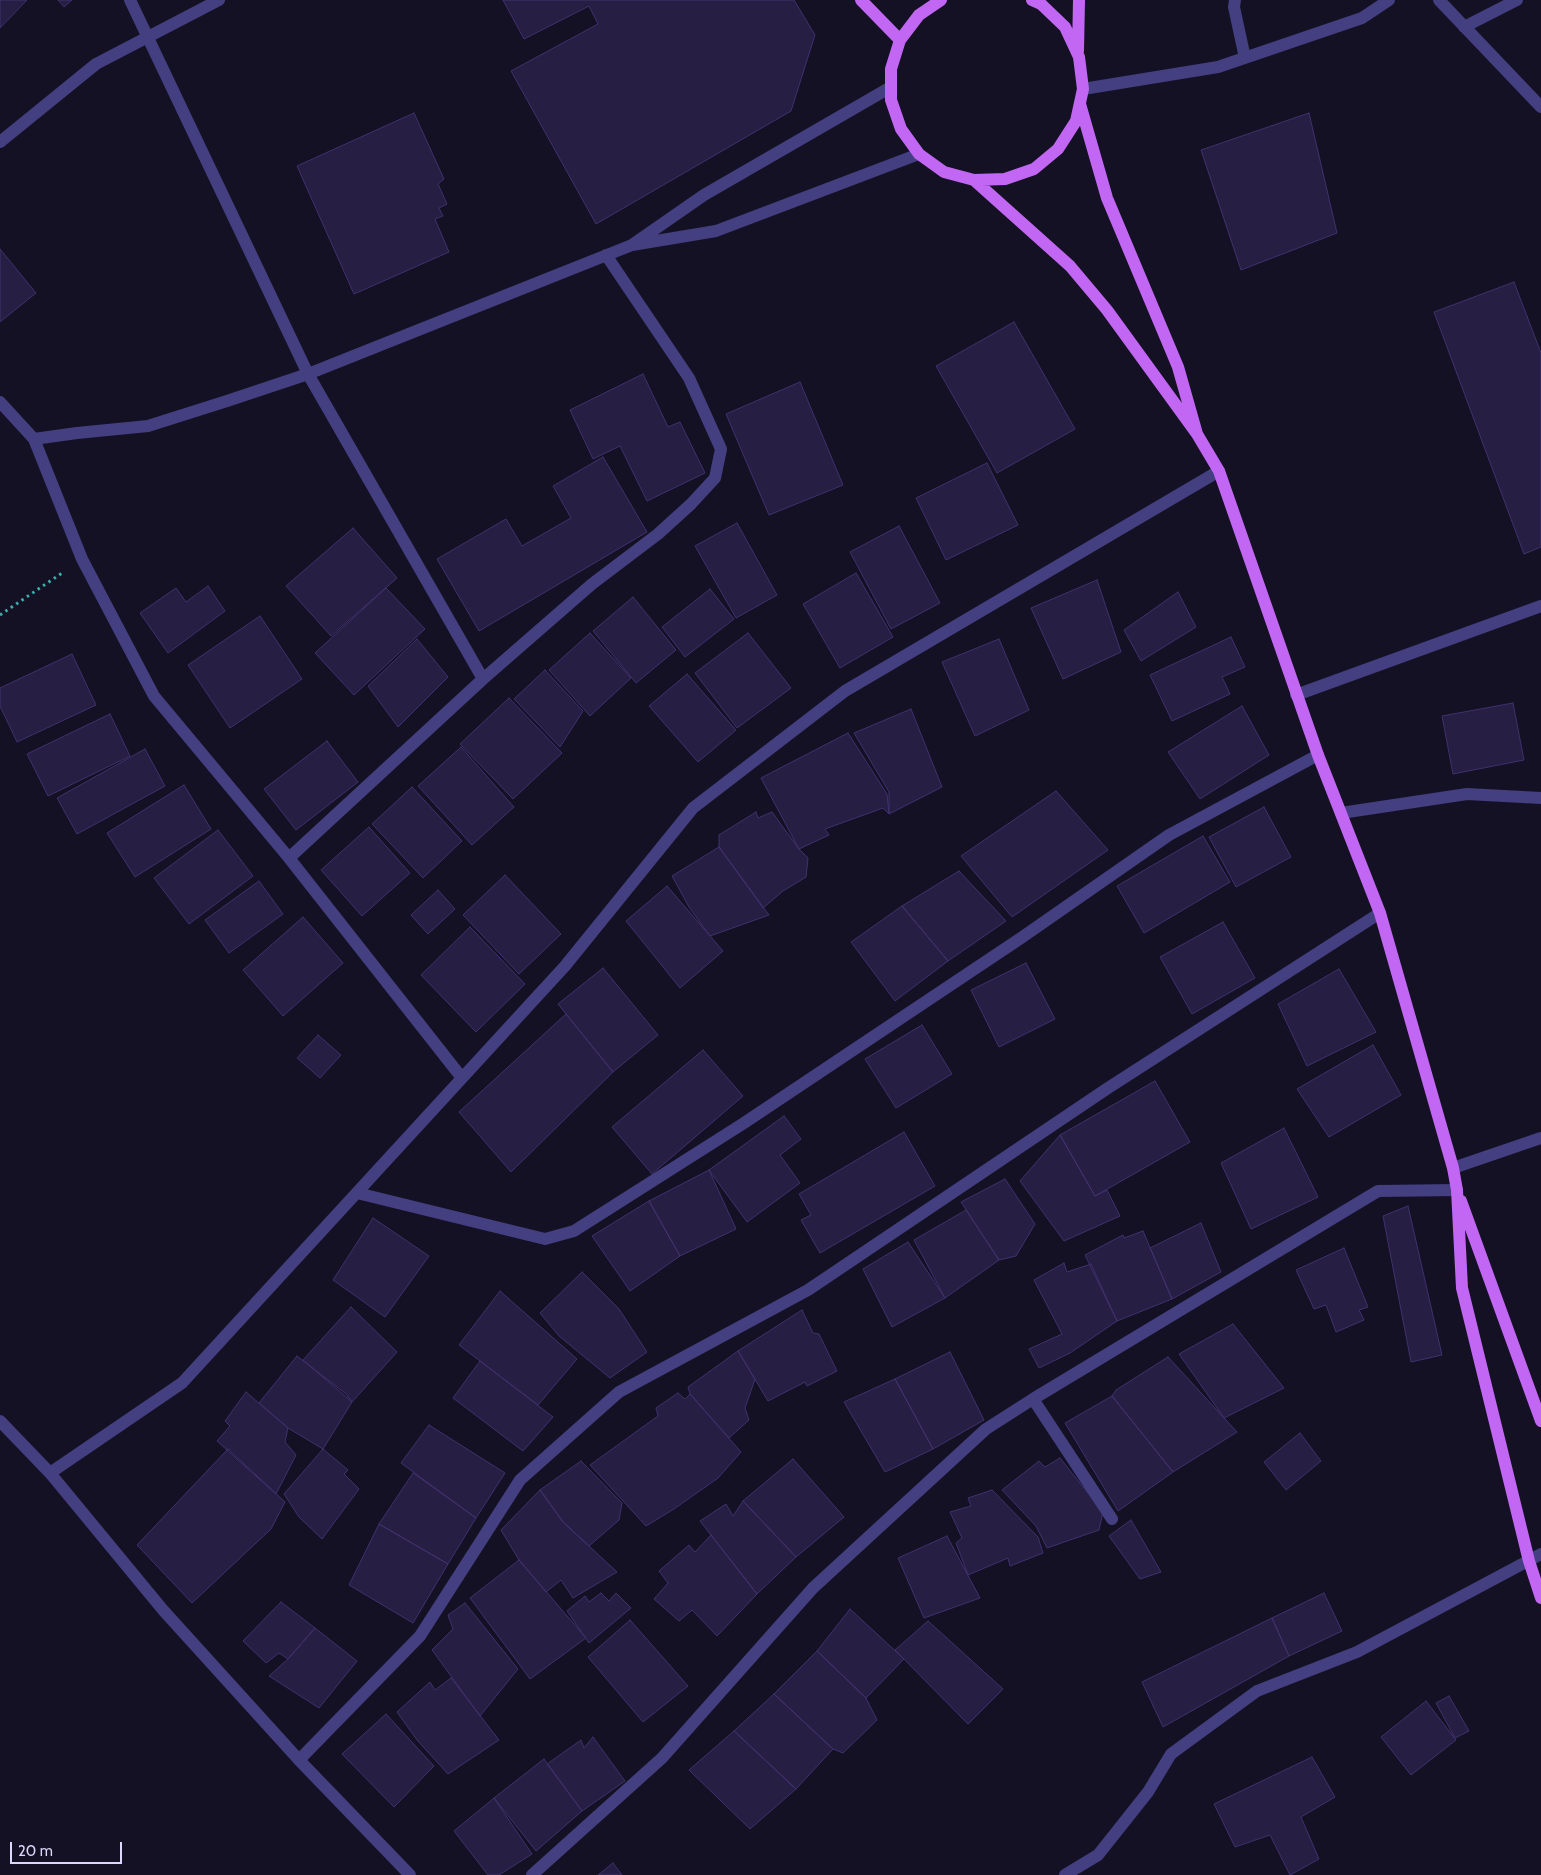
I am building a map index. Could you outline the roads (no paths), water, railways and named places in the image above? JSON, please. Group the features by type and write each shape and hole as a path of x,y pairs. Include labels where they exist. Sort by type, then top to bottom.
{"main road":[{"path":"861,0 900,40"},
{"path":"941,0 919,15 900,40 891,69 891,100 901,129 919,154 944,172 974,180 1005,179 1034,169 1058,149 1076,121 1083,89 1078,54 1078,0"},
{"path":"1032,0 1041,4 1065,27 1078,54"},
{"path":"1080,104 1107,198 1178,367 1196,434"},
{"path":"974,180 1070,266 1107,310 1196,434 1219,471 1296,695 1380,913 1453,1168 1457,1190 1462,1288 1529,1561 1541,1598"},
{"path":"1457,1190 1541,1421"}],"street":[{"path":"130,0 308,374 483,679"},
{"path":"0,142 96,64 219,0"},
{"path":"1235,0 1234,7 1245,58"},
{"path":"1083,89 1218,67 1362,18 1389,0"},
{"path":"1439,0 1541,107"},
{"path":"1464,26 1517,0"},
{"path":"632,245 704,195 891,87"},
{"path":"34,439 148,426 308,374 632,245 716,231 919,154"},
{"path":"288,858 483,679 592,584 658,534 691,504 715,478 721,449 689,378 606,255"},
{"path":"0,402 34,439 82,559 154,696 288,858 462,1078"},
{"path":"50,1472 182,1383 565,966 693,808 845,691 1219,471"},
{"path":"1296,695 1541,606"},
{"path":"357,1193 545,1239 574,1231 744,1123 1013,944 1169,834 1318,755"},
{"path":"1341,813 1468,794 1541,798"},
{"path":"298,1760 420,1636 520,1480 619,1392 808,1290 1108,1088 1380,913"},
{"path":"1453,1168 1541,1138"},
{"path":"532,1875 662,1758 813,1588 986,1429 1378,1191 1457,1190"},
{"path":"1033,1399 1112,1519"},
{"path":"0,1421 50,1472 163,1610 298,1760 410,1875"},
{"path":"1065,1875 1098,1855 1148,1792 1171,1754 1257,1691 1357,1652 1541,1554"}]}
